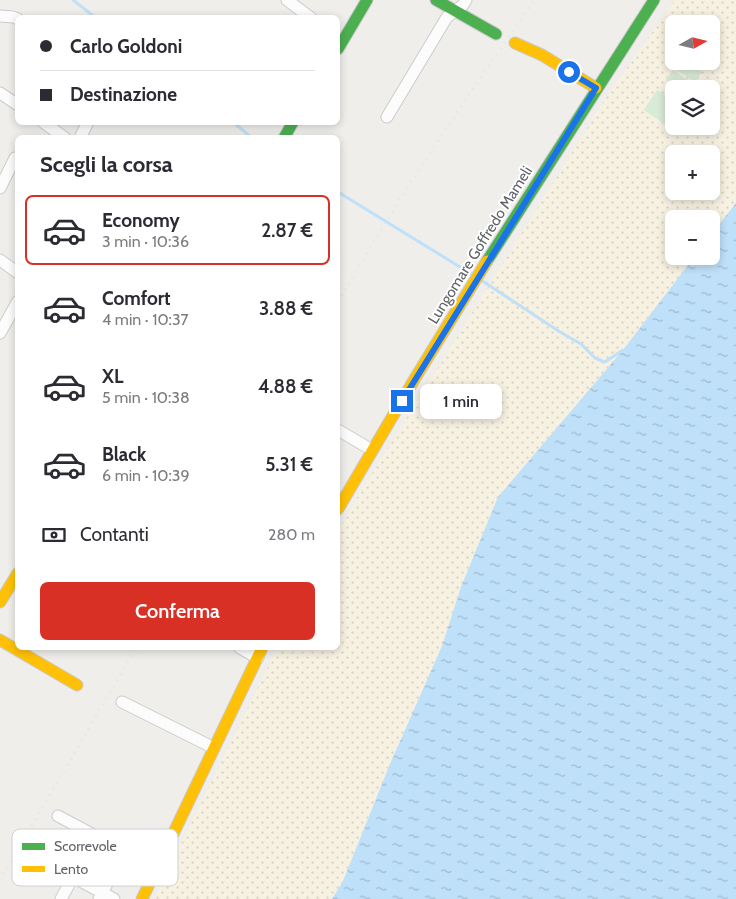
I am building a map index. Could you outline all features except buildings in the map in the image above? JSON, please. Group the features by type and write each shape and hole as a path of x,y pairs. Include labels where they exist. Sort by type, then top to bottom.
{"street":[{"path":"286,0 307,15"},
{"path":"340,40 367,0"},
{"path":"436,0 496,34"},
{"path":"387,117 447,16 463,5 466,0"},
{"name":"Lungomare Goffredo Mameli","path":"340,506 466,296 596,88 654,0"},
{"path":"0,16 5,15 15,18"},
{"path":"515,43 542,55 596,88"},
{"path":"0,93 15,103"},
{"path":"47,125 61,135"},
{"path":"0,188 15,158"},
{"path":"0,260 15,271"},
{"path":"0,333 15,306"},
{"path":"340,431 372,450"},
{"path":"0,602 15,579"},
{"path":"0,640 15,649"},
{"path":"17,650 77,685"},
{"path":"175,829 260,653"},
{"path":"122,702 214,748"},
{"path":"58,816 83,829"},
{"path":"61,899 68,886"},
{"path":"86,886 101,896 114,899"},
{"path":"142,899 148,886"}],"sand":[{"path":"675,0 736,0 736,203 720,223 720,210 665,210 665,265 688,265 623,350 498,497 461,587 442,646 390,764 343,881 332,899 154,899 160,886 178,886 178,850 276,650 340,650 340,528 359,494 609,93"}],"green space":[{"path":"673,70 688,80 666,80"},
{"path":"677,70 699,70 702,72 696,80 692,80"},
{"path":"657,90 665,95 665,125 644,110"}],"water":[{"path":"736,203 736,899 332,899 343,881 390,764 442,646 461,587 498,497 623,350 688,265 720,265 720,223"}],"waterway":[{"path":"73,0 92,15"},
{"path":"237,125 248,135"},
{"path":"340,193 473,275"},
{"path":"481,280 581,344 595,358 605,362 623,350"}],"railway":[{"path":"340,299 384,225 433,149 534,0"},
{"path":"30,829 135,650"},
{"path":"0,880 12,860"}],"traffic: fast":[{"path":"340,46 367,0"},
{"path":"436,0 496,34"},
{"path":"487,261 654,0"},
{"path":"286,135 291,125"}],"traffic: slow":[{"path":"515,43 542,55 596,88"},
{"path":"340,506 487,261"},
{"path":"0,602 15,578"},
{"path":"0,640 15,649"},
{"path":"17,650 77,685"},
{"path":"175,829 261,650"},
{"path":"142,899 148,886"}],"route":[{"path":"402,401 596,88 569,72"}]}
